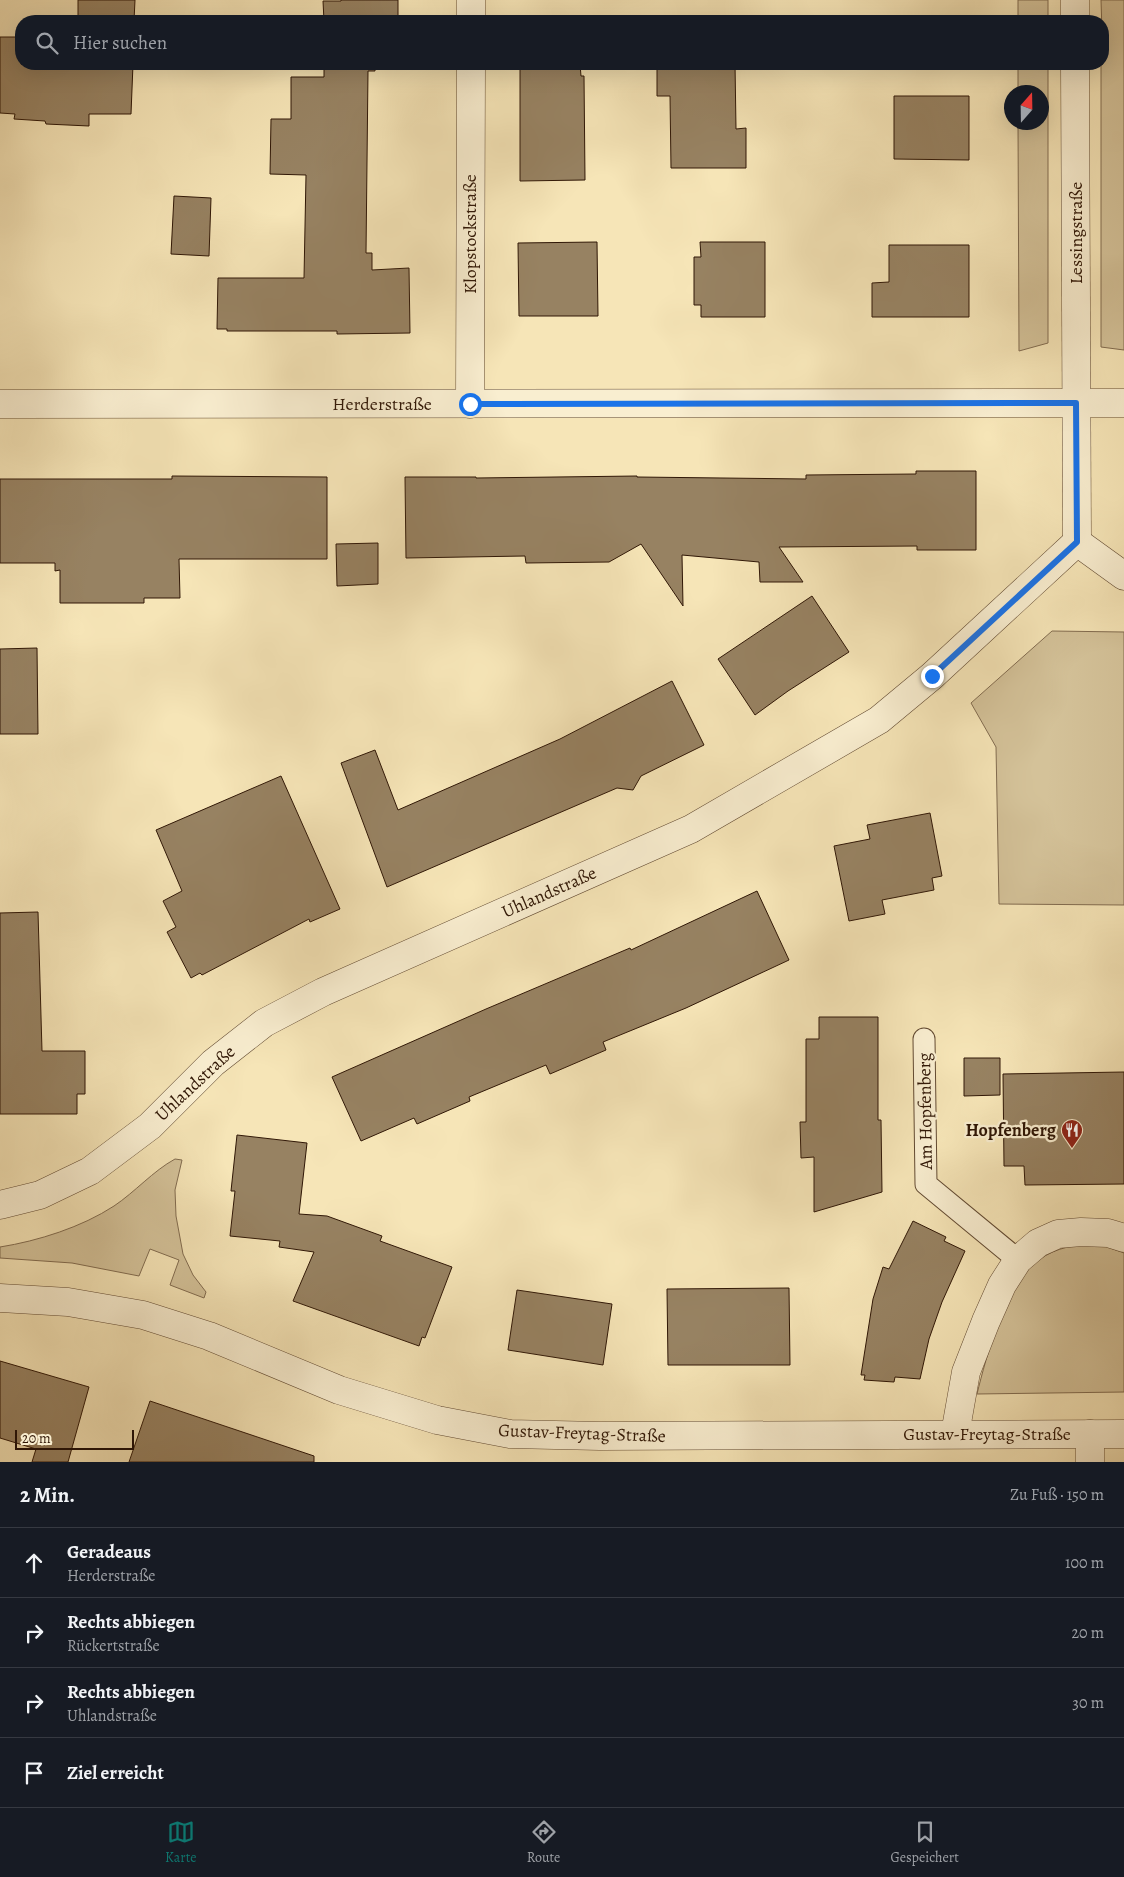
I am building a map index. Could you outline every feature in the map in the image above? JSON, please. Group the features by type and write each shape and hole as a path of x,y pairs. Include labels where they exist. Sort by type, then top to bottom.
{"street":[{"path":"471,0 471,15"},
{"path":"1075,0 1075,15"},
{"name":"Klopstockstraße","path":"470,404 471,70"},
{"name":"Lessingstraße","path":"1075,70 1077,542"},
{"name":"Herderstraße","path":"0,404 1124,403"},
{"path":"1077,542 1124,576"},
{"name":"Uhlandstraße","path":"0,1205 40,1195 90,1171 150,1126 213,1063 264,1023 323,992 691,829 879,720 932,676 1077,542"},
{"path":"955,1434 965,1376 986,1320 1002,1285 1018,1260 1038,1243 1058,1234 1099,1232 1124,1238"},
{"name":"Gustav-Freytag-Straße","path":"0,1298 68,1302 143,1315 210,1336 338,1390 437,1420 510,1434 600,1436 1124,1434"},
{"path":"1090,1434 1090,1462"}],"lane":[{"name":"Am Hopfenberg","path":"924,1039 926,1184 1018,1260"}],"shaded area":[{"path":"1018,0 1048,0 1048,15 1018,15"},
{"path":"1101,0 1124,0 1124,350 1101,347 1101,70 1109,70 1109,15 1101,15"},
{"path":"1018,70 1048,70 1048,85 1018,85"},
{"path":"1018,130 1048,130 1048,343 1019,351"},
{"path":"1052,631 1124,632 1124,905 999,904 996,747 971,703"},
{"path":"175,1159 182,1160 175,1190 176,1216 183,1254 193,1275 206,1292 204,1298 170,1285 179,1260 150,1249 139,1276 72,1263 0,1258 0,1247 59,1232 101,1214 122,1200 159,1169"},
{"path":"1097,1243 1124,1253 1124,1392 977,1394 999,1322 1007,1303 1027,1271 1039,1260 1059,1249"}],"building":[{"path":"78,0 135,0 134,15 78,15"},
{"path":"398,0 398,15 324,15 323,1"},
{"path":"0,37 15,37 15,70 133,70 131,114 89,114 89,126 46,124 45,121 14,119 15,114 0,113"},
{"path":"324,70 375,70 368,71 366,253 372,253 372,270 409,268 410,333 337,334 337,331 227,331 227,329 217,329 218,278 304,278 306,175 270,174 271,119 291,119 291,77 324,77"},
{"path":"520,70 580,70 581,76 584,76 585,180 520,181"},
{"path":"657,70 735,70 736,129 746,128 746,168 671,168 670,96 657,96"},
{"path":"894,96 969,96 969,160 894,159"},
{"path":"174,196 211,198 209,256 171,254"},
{"path":"597,242 598,316 519,316 518,243"},
{"path":"700,242 765,242 765,317 701,317 701,305 694,305 694,257 701,257"},
{"path":"889,245 969,245 969,317 872,317 872,283 889,282"},
{"path":"916,471 976,471 976,550 917,550 917,546 779,547 803,582 760,582 759,562 682,555 683,606 641,544 609,562 526,563 525,556 406,558 405,477 637,476 806,479 806,475 916,474"},
{"path":"172,476 327,477 327,559 179,559 180,598 144,598 144,603 60,603 60,570 55,571 55,563 0,563 0,479 172,479"},
{"path":"378,543 378,584 337,586 336,544"},
{"path":"812,596 849,652 788,691 755,715 718,659"},
{"path":"37,648 38,734 0,734 0,649"},
{"path":"672,681 704,745 641,776 633,790 617,788 387,887 341,763 375,750 398,810 560,739"},
{"path":"281,776 340,909 310,922 309,919 202,975 200,973 191,978 167,932 176,927 163,901 182,891 156,830"},
{"path":"930,813 942,876 932,878 934,890 882,900 885,914 849,921 834,846 870,839 867,825"},
{"path":"757,891 789,960 686,1008 603,1042 606,1050 550,1074 546,1065 469,1097 470,1101 417,1124 414,1118 361,1141 332,1077 486,1009 630,948 631,950"},
{"path":"38,912 42,1051 85,1051 85,1094 77,1094 77,1114 0,1114 0,913"},
{"path":"819,1017 878,1017 878,1120 881,1120 882,1192 814,1212 814,1157 801,1158 800,1122 806,1122 806,1039 819,1039"},
{"path":"964,1058 1000,1058 1000,1095 964,1096"},
{"path":"1124,1072 1124,1184 1025,1185 1024,1166 1004,1166 1003,1074"},
{"path":"237,1135 307,1143 299,1214 327,1216 382,1236 380,1241 452,1267 425,1338 422,1337 419,1346 293,1301 314,1252 279,1247 280,1241 230,1236 235,1191 231,1191"},
{"path":"913,1221 946,1237 944,1241 965,1251 942,1302 929,1339 920,1379 895,1377 894,1382 864,1380 865,1375 861,1375 873,1299 883,1267 889,1269"},
{"path":"789,1288 790,1365 668,1365 667,1289"},
{"path":"517,1290 612,1304 603,1365 508,1350"},
{"path":"0,1361 89,1387 68,1462 32,1462 36,1449 0,1438"},
{"path":"150,1401 314,1456 314,1462 129,1462"}],"place":[{"name":"Hopfenberg","path":"1072,1149"}],"route":[{"path":"470,404 1076,403 1077,542 932,676"}]}
